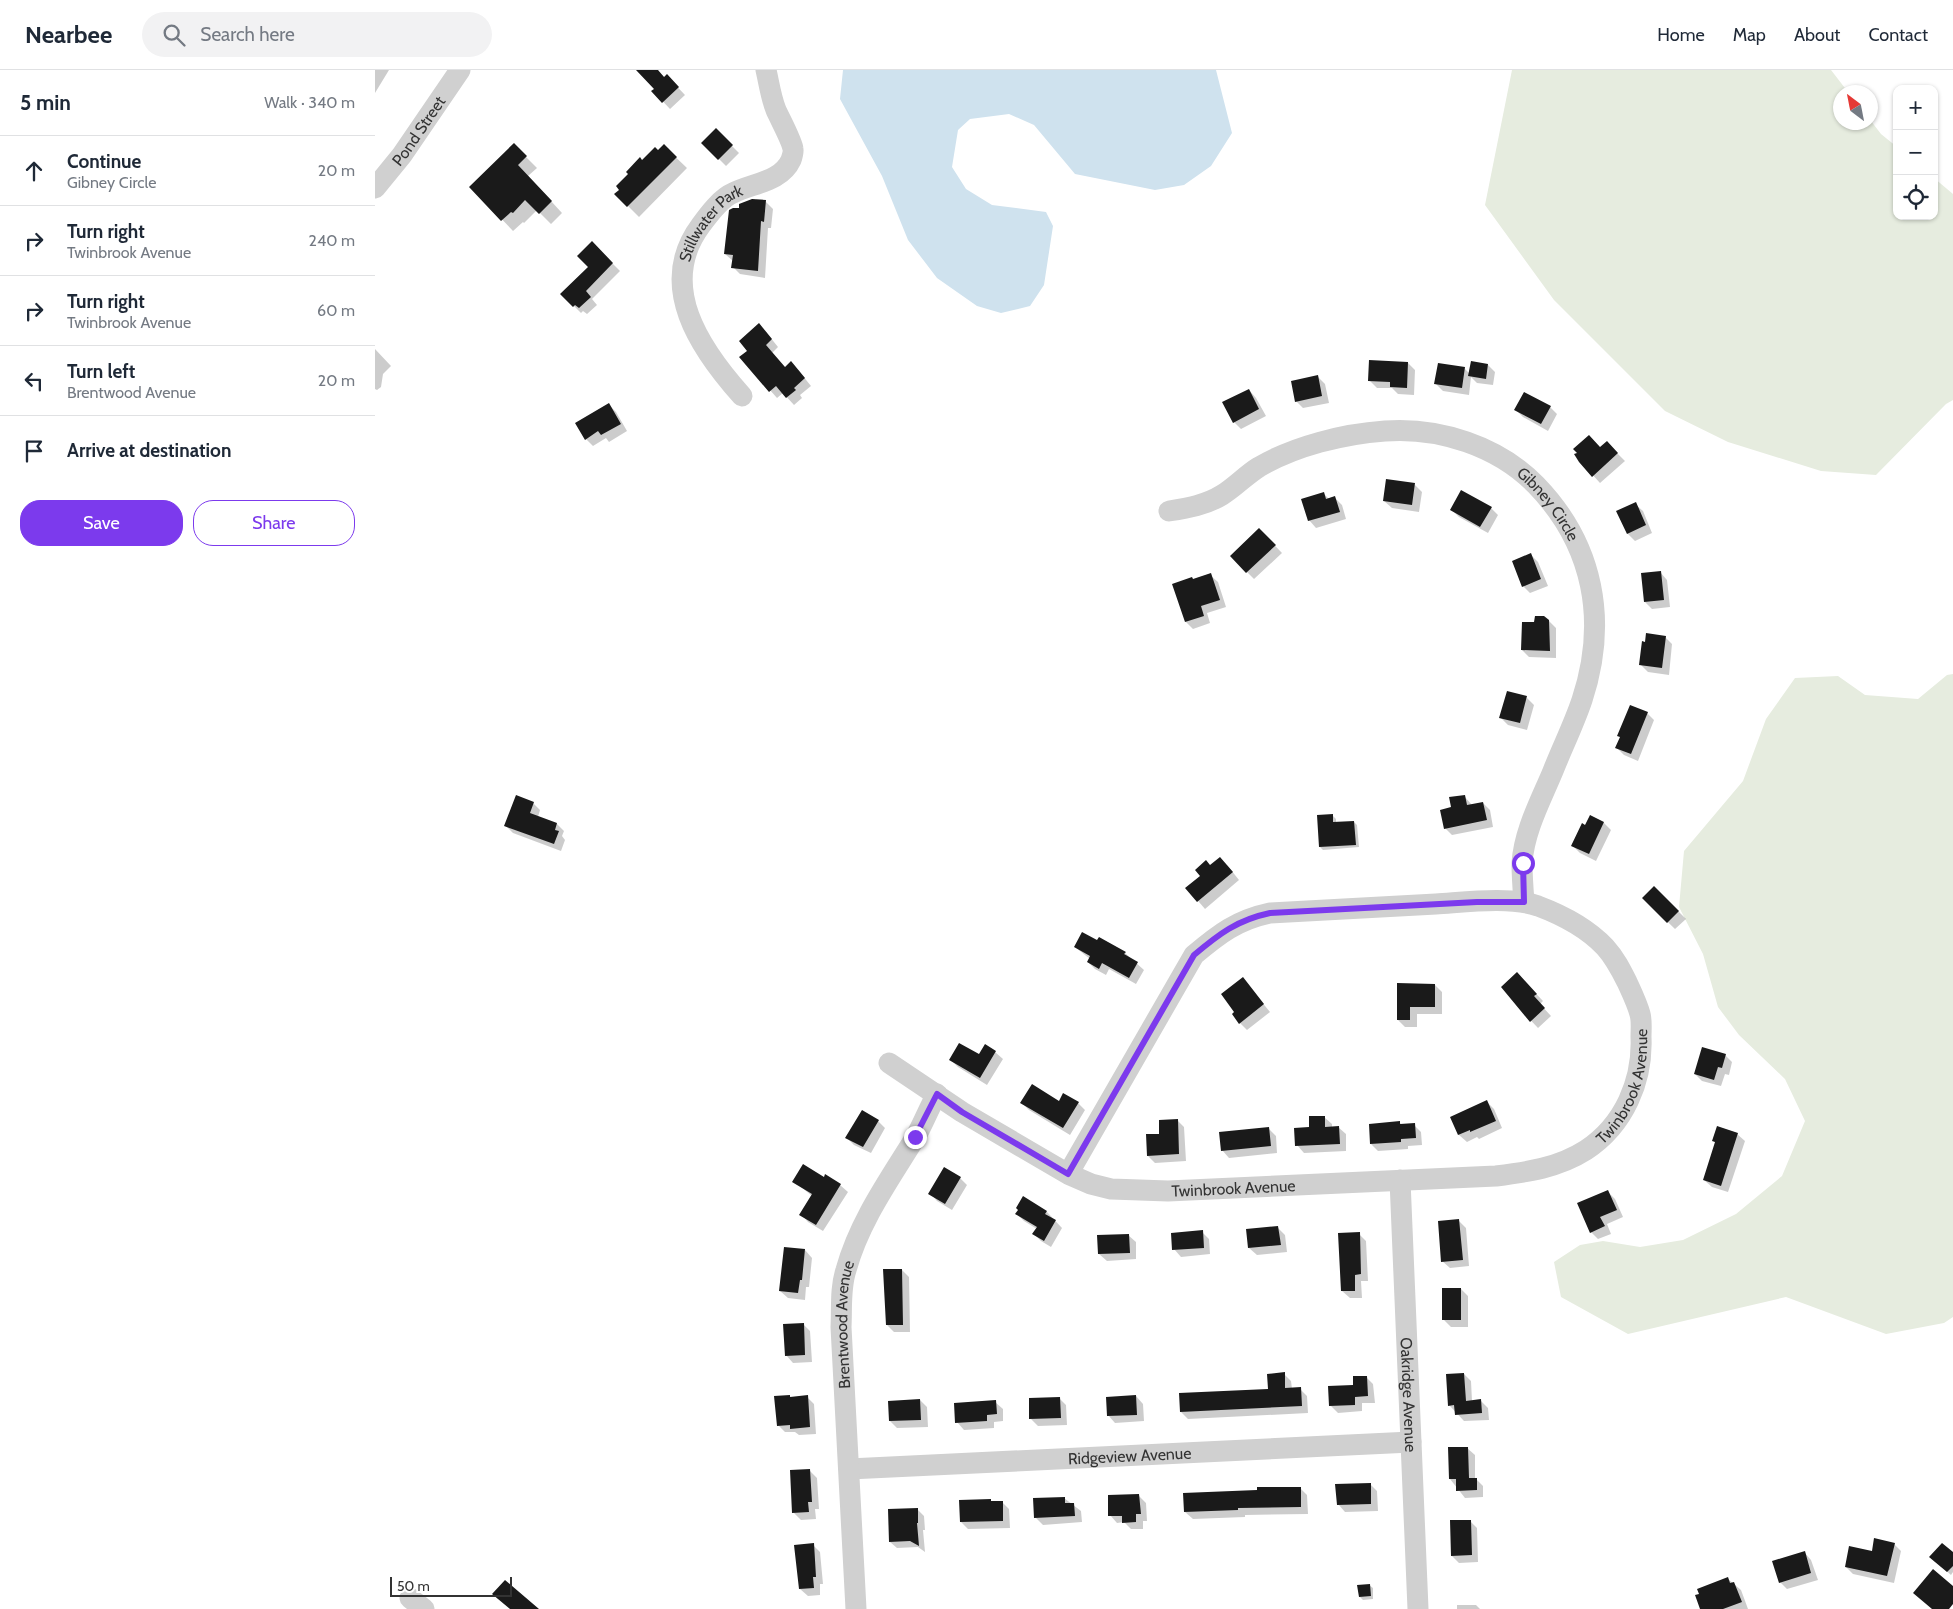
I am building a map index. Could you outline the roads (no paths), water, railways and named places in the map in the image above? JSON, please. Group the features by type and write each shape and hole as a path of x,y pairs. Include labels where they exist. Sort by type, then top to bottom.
{"street":[{"name":"Pond Street","path":"375,188 402,156 460,70"},
{"name":"Stillwater Park","path":"742,396 716,367 703,345 688,313 683,296 681,276 691,239 710,213 731,193 779,176 790,161 793,149 775,108 766,70"},
{"name":"Gibney Circle","path":"1169,511 1191,508 1207,503 1222,495 1258,468 1280,457 1347,437 1384,431 1416,431 1447,436 1476,445 1504,460 1523,474 1551,501 1569,526 1583,554 1591,584 1595,615 1594,646 1582,701 1533,819 1523,863 1524,902"},
{"name":"Twinbrook Avenue","path":"889,1063 962,1112 1068,1174 1091,1184 1111,1189 1167,1191 1496,1176 1533,1171 1552,1166 1586,1150 1614,1125 1634,1092 1642,1054 1640,1016 1634,998 1617,962 1605,947 1574,923 1540,907 1524,902 1477,902 1270,913 1251,917 1219,934 1194,955 1068,1174"},
{"name":"Brentwood Avenue","path":"856,1609 841,1327 842,1289 846,1270 867,1218 915,1137 937,1094"},
{"name":"Oakridge Avenue","path":"1400,1180 1418,1609"},
{"name":"Ridgeview Avenue","path":"849,1469 1411,1442"}],"water":[{"path":"843,70 1216,70 1232,133 1211,166 1184,185 1155,190 1075,174 1034,125 1009,114 970,119 958,130 952,167 966,189 992,205 1046,212 1053,226 1044,285 1030,306 1001,313 977,306 937,278 908,240 882,176 840,99"}]}
